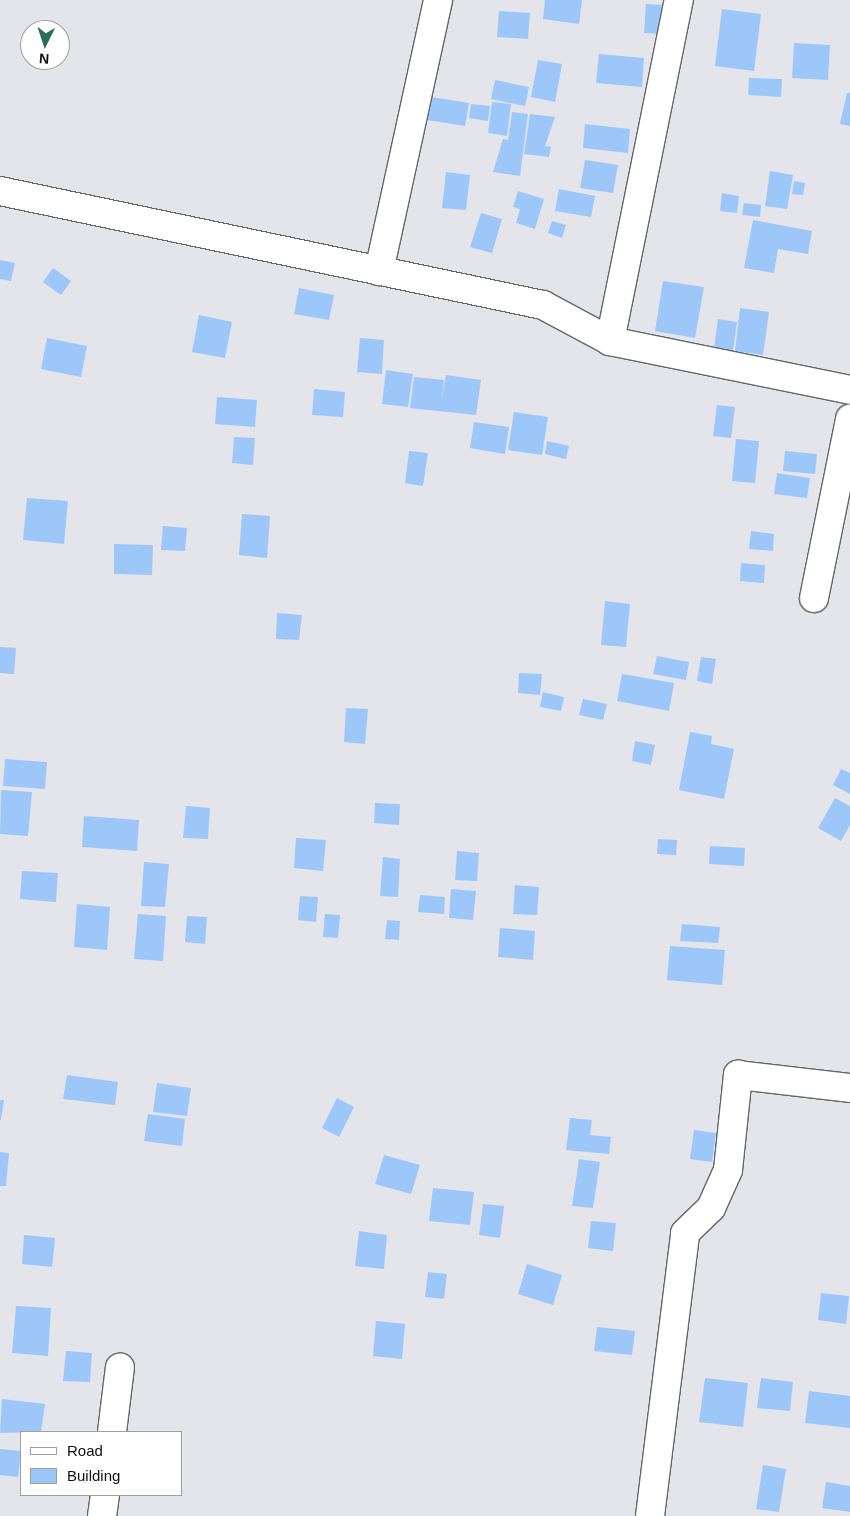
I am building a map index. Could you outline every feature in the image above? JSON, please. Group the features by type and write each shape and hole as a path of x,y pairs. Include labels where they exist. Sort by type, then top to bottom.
{"street":[{"path":"379,271 438,0"},
{"path":"610,341 679,0"},
{"path":"0,191 544,305 610,341 850,390"},
{"path":"814,598 850,419"},
{"path":"650,1516 685,1233 711,1208 728,1170 738,1075 850,1088"},
{"path":"112,1431 120,1367"},
{"path":"102,1516 105,1496"}],"building":[{"path":"545,0 582,0 579,24 543,19"},
{"path":"646,4 663,5 661,34 644,33"},
{"path":"722,9 761,14 754,71 715,66"},
{"path":"499,11 530,13 528,39 497,37"},
{"path":"794,43 830,45 828,80 792,78"},
{"path":"599,54 644,58 642,87 596,83"},
{"path":"538,60 562,64 555,102 531,97"},
{"path":"749,78 782,79 781,97 748,95"},
{"path":"495,80 529,87 525,106 491,99"},
{"path":"847,93 850,93 850,126 840,124"},
{"path":"431,97 469,103 465,126 427,120"},
{"path":"492,102 511,104 507,136 488,133"},
{"path":"471,104 490,106 488,121 469,118"},
{"path":"512,112 528,114 520,176 493,172 503,139 508,140"},
{"path":"530,114 555,117 545,146 551,147 549,157 524,154"},
{"path":"585,124 630,129 628,153 583,148"},
{"path":"585,160 618,165 613,193 580,188"},
{"path":"770,171 793,175 787,209 765,206"},
{"path":"446,172 470,175 466,210 442,208"},
{"path":"794,181 805,183 803,195 792,194"},
{"path":"559,189 595,196 591,217 555,211"},
{"path":"518,191 544,199 535,229 516,223 520,209 513,207"},
{"path":"722,193 739,196 737,213 720,211"},
{"path":"744,203 761,205 760,217 742,215"},
{"path":"481,213 502,219 492,253 470,247"},
{"path":"753,220 812,231 808,254 778,249 774,273 744,268"},
{"path":"552,221 566,225 562,238 548,233"},
{"path":"0,260 15,263 11,281 0,279"},
{"path":"53,268 71,281 61,295 43,282"},
{"path":"663,281 704,287 695,338 655,331"},
{"path":"299,288 334,295 329,320 294,314"},
{"path":"740,308 769,312 763,355 735,351"},
{"path":"199,315 232,322 225,358 192,352"},
{"path":"718,319 737,322 732,359 713,356"},
{"path":"47,338 87,346 81,377 41,369"},
{"path":"360,338 384,340 382,374 357,372"},
{"path":"386,370 413,374 408,407 382,404"},
{"path":"446,375 481,380 476,415 410,408 414,377 444,380 442,400"},
{"path":"314,389 345,392 343,417 312,415"},
{"path":"217,397 257,400 255,427 215,424"},
{"path":"717,405 735,407 731,438 713,436"},
{"path":"514,412 548,417 542,455 508,450"},
{"path":"474,422 509,427 505,454 470,448"},
{"path":"234,437 255,438 253,465 232,463"},
{"path":"736,439 759,441 755,483 732,481"},
{"path":"547,441 569,446 566,459 545,454"},
{"path":"409,451 428,453 423,486 405,483"},
{"path":"785,451 817,454 815,474 783,471"},
{"path":"777,473 810,478 807,498 774,494"},
{"path":"27,498 68,501 64,544 23,540"},
{"path":"242,514 270,516 267,558 239,555"},
{"path":"163,526 187,528 185,551 161,550"},
{"path":"751,531 774,534 773,551 749,549"},
{"path":"114,544 153,545 152,575 114,574"},
{"path":"741,563 765,565 764,583 740,581"},
{"path":"605,601 630,604 626,647 601,645"},
{"path":"277,613 302,615 299,640 276,639"},
{"path":"0,647 16,648 14,674 0,673"},
{"path":"657,656 689,662 686,680 653,674"},
{"path":"701,657 716,659 712,684 697,681"},
{"path":"519,673 542,674 540,695 518,693"},
{"path":"622,674 674,683 669,711 617,701"},
{"path":"543,692 564,697 561,711 540,707"},
{"path":"583,699 607,704 603,720 579,715"},
{"path":"346,708 368,709 365,744 344,742"},
{"path":"690,732 712,736 711,744 734,749 724,799 679,790"},
{"path":"635,741 655,745 651,765 632,761"},
{"path":"5,759 47,762 45,789 3,786"},
{"path":"841,769 850,773 850,794 833,785"},
{"path":"1,790 32,792 28,836 0,834"},
{"path":"835,798 850,806 850,825 841,841 818,828"},
{"path":"375,803 400,804 399,825 374,823"},
{"path":"186,806 210,808 208,839 183,838"},
{"path":"84,816 139,820 137,851 82,847"},
{"path":"296,838 326,840 323,871 294,868"},
{"path":"658,839 677,840 676,855 657,854"},
{"path":"710,846 745,848 744,866 709,864"},
{"path":"457,851 479,853 477,881 455,880"},
{"path":"383,857 400,859 398,897 380,896"},
{"path":"144,862 169,864 165,907 141,906"},
{"path":"22,871 58,873 56,902 20,899"},
{"path":"515,885 539,887 537,915 513,914"},
{"path":"451,889 476,891 473,920 449,918"},
{"path":"420,895 445,897 444,914 418,912"},
{"path":"300,896 318,897 316,922 298,920"},
{"path":"77,904 110,907 107,950 74,947"},
{"path":"138,914 166,916 163,961 134,959"},
{"path":"325,914 340,915 338,938 323,937"},
{"path":"187,916 207,917 205,944 185,942"},
{"path":"387,920 400,921 399,940 385,939"},
{"path":"682,924 720,927 718,943 680,941"},
{"path":"500,928 535,931 533,960 498,957"},
{"path":"670,946 725,950 722,985 667,980"},
{"path":"67,1075 118,1082 115,1105 63,1099"},
{"path":"157,1083 191,1088 187,1116 153,1112"},
{"path":"337,1098 354,1107 339,1137 322,1128"},
{"path":"0,1100 4,1100 1,1120 0,1120"},
{"path":"148,1114 185,1119 182,1146 144,1141"},
{"path":"570,1118 592,1120 590,1135 611,1137 609,1154 566,1150"},
{"path":"694,1130 716,1133 712,1162 690,1159"},
{"path":"0,1152 9,1153 6,1186 0,1186"},
{"path":"384,1155 420,1165 411,1194 375,1184"},
{"path":"579,1159 600,1162 593,1208 572,1206"},
{"path":"433,1188 474,1192 470,1225 429,1221"},
{"path":"483,1204 504,1206 500,1238 479,1235"},
{"path":"591,1221 616,1223 613,1251 588,1248"},
{"path":"359,1231 387,1235 384,1269 355,1266"},
{"path":"24,1235 55,1238 52,1267 22,1264"},
{"path":"527,1264 562,1275 553,1305 518,1294"},
{"path":"428,1272 447,1274 444,1299 425,1297"},
{"path":"821,1293 849,1296 846,1324 818,1320"},
{"path":"16,1306 51,1308 48,1356 12,1353"},
{"path":"376,1321 405,1324 402,1359 373,1356"},
{"path":"597,1327 635,1331 632,1355 594,1351"},
{"path":"66,1351 92,1353 90,1382 63,1381"},
{"path":"705,1378 748,1383 743,1427 699,1422"},
{"path":"761,1378 793,1382 790,1411 757,1408"},
{"path":"809,1391 850,1396 850,1428 805,1423"},
{"path":"2,1399 45,1404 41,1431 0,1433"},
{"path":"0,1449 20,1451 18,1477 0,1475"},
{"path":"763,1465 786,1469 779,1512 756,1509"},
{"path":"826,1482 850,1486 850,1512 822,1508"}]}
